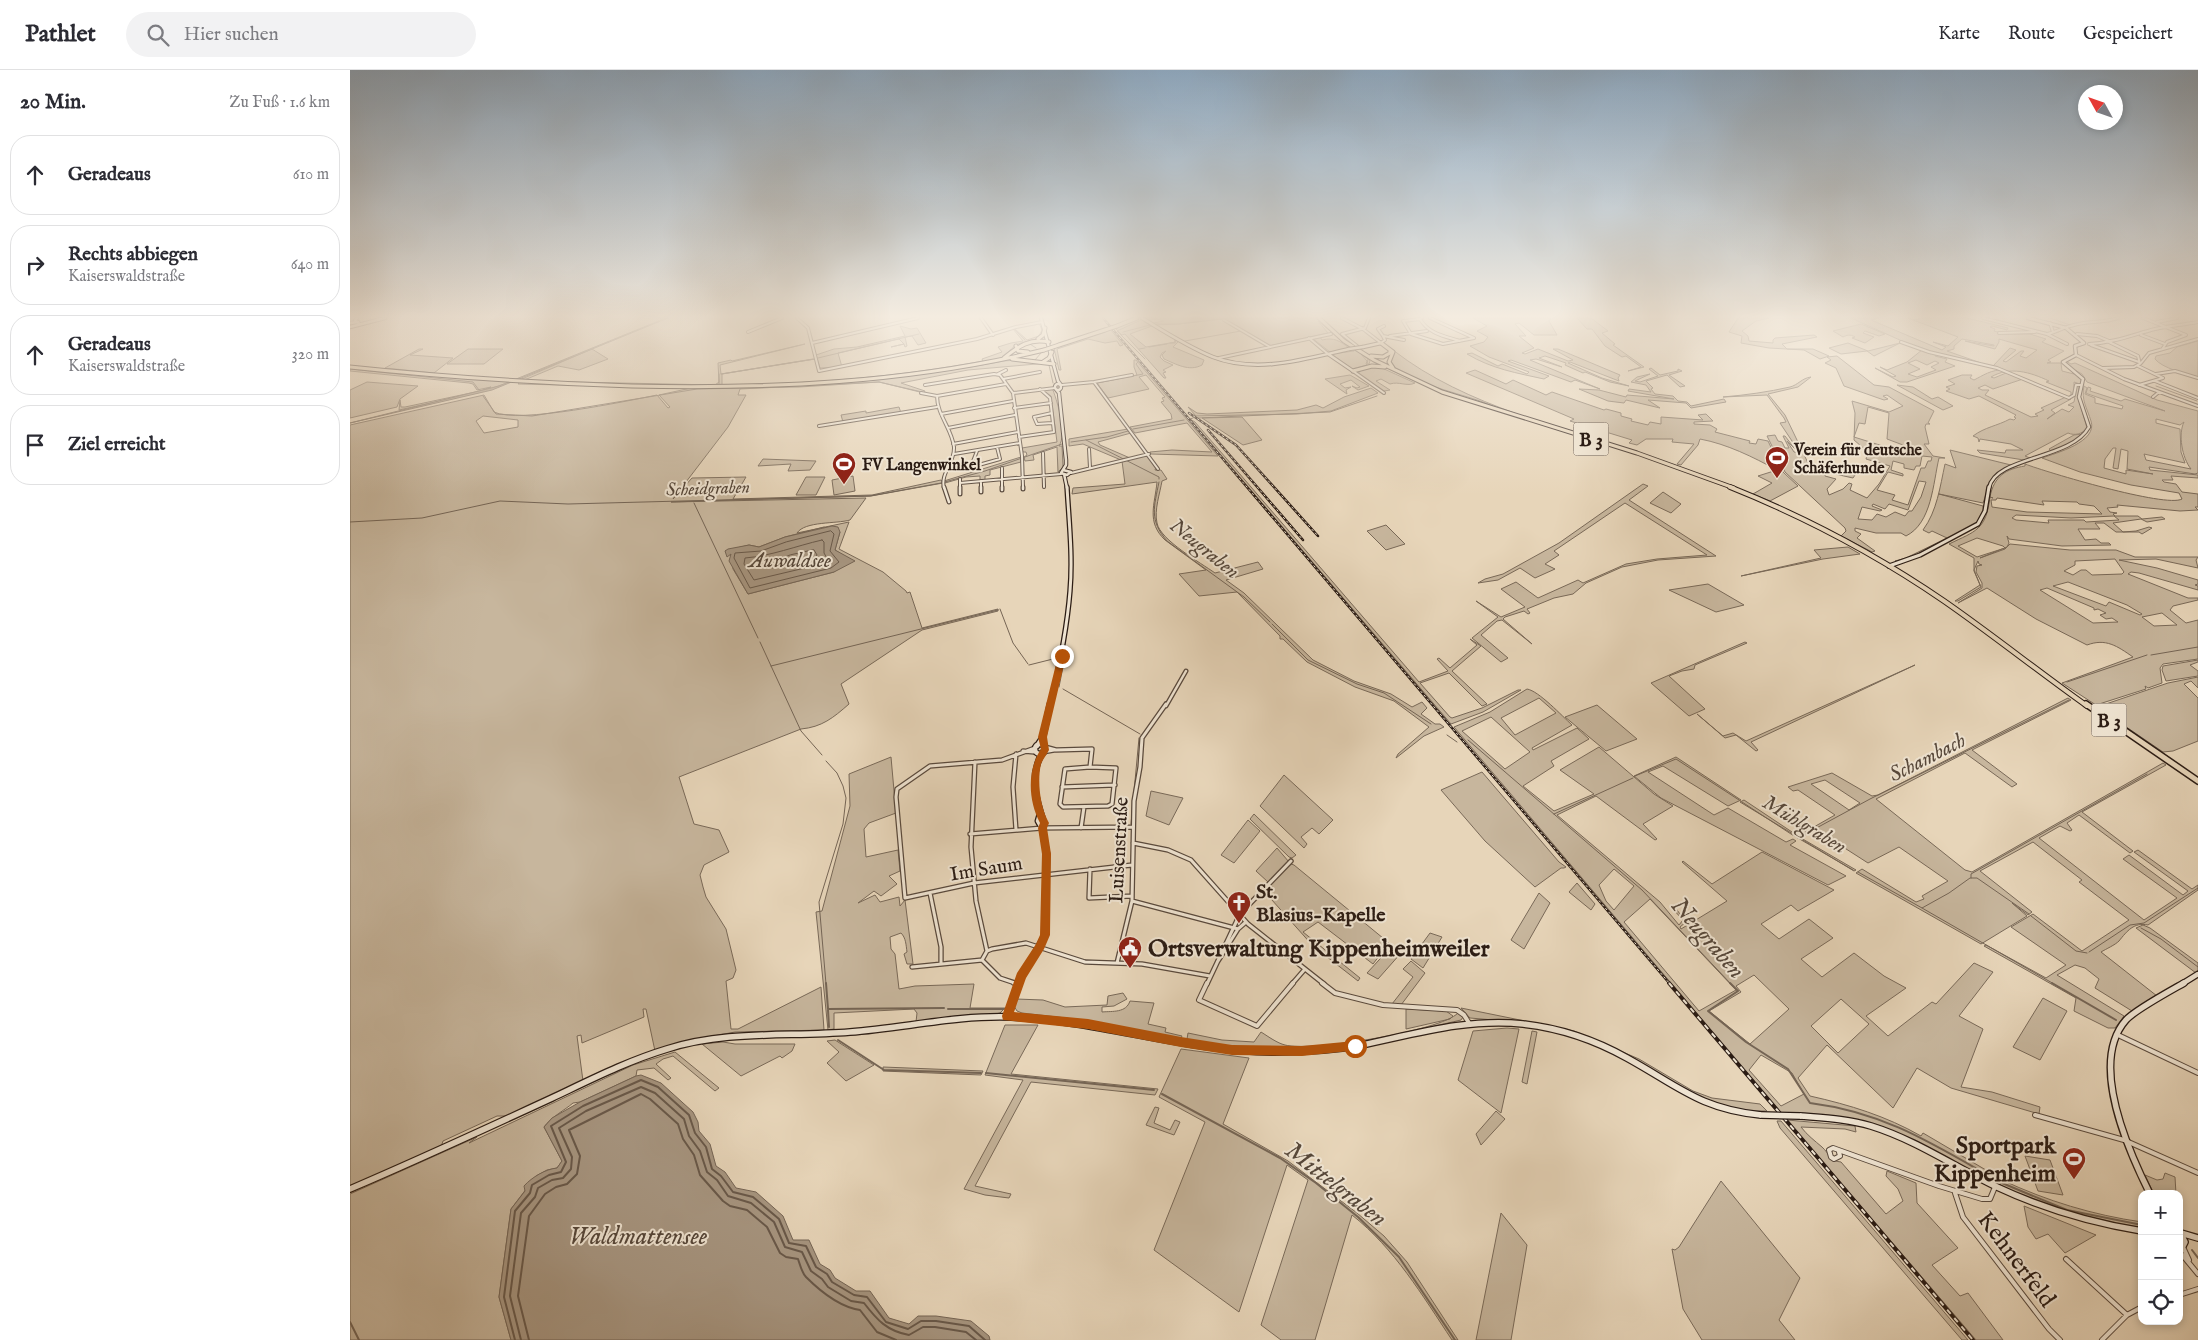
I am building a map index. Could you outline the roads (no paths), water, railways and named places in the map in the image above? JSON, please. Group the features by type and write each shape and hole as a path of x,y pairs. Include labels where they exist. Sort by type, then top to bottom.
{"main road":[{"path":"472,377 524,382 686,386 797,385 890,377"},
{"name":"B 3","path":"1412,377 1466,399 1653,458 1717,482 1807,521 1889,566 1942,600 2080,700 2198,781"}],"street":[{"path":"925,385 976,377"},
{"path":"1012,377 1003,379 1013,392 1022,458 1023,489"},
{"path":"1057,377 1062,386"},
{"path":"1013,392 1120,377"},
{"path":"1361,377 1384,392"},
{"path":"2019,377 2069,398 2074,396 2076,385 2082,385"},
{"path":"1889,566 1932,549 1978,524 1985,511 1990,483 2002,470 2057,451 2071,445 2084,436 2089,422 2079,397 2082,377"},
{"path":"2122,377 2198,406"},
{"path":"2139,385 2163,378 2162,377"},
{"path":"2154,380 2198,399 2194,404"},
{"path":"1055,387 1058,381"},
{"path":"1094,382 1158,469"},
{"path":"921,393 937,396 1006,384"},
{"path":"1059,393 1062,386"},
{"path":"1055,387 1059,393 1066,465 1070,472"},
{"path":"1019,437 1054,432 1051,403 1048,394 1040,389"},
{"path":"2153,397 2159,392"},
{"path":"937,396 940,414 948,428 953,444 954,454 943,482 948,502"},
{"path":"940,414 1014,401"},
{"path":"1014,408 1051,403"},
{"path":"819,426 845,424 938,407"},
{"path":"1052,413 1036,415 1034,417 1034,422 1037,424 1052,423"},
{"path":"948,428 1015,415"},
{"path":"953,444 1018,432"},
{"path":"954,454 1020,443"},
{"path":"969,470 1000,459 997,447"},
{"path":"1090,449 1090,468"},
{"path":"977,451 972,465 978,466"},
{"path":"1043,453 1044,487"},
{"path":"960,483 1070,472 1148,454"},
{"path":"1037,762 1044,750 1043,737 1062,656 1070,590 1066,479 1063,473 1066,465"},
{"path":"1002,468 1002,490"},
{"path":"1066,479 1070,472"},
{"path":"960,479 960,494"},
{"path":"981,481 981,492"},
{"path":"1898,564 1900,573"},
{"name":"Luisenstraße","path":"1117,963 1132,901 1134,801 1140,767 1142,738 1166,704 1186,670"},
{"path":"1007,1016 1018,984 1045,935 1046,844 1038,821 1040,814 1035,793 1037,762 1035,749 1043,737"},
{"path":"1035,749 1044,750"},
{"path":"982,960 987,951 974,882 970,834 975,762 1002,760 1022,751 1035,749 1092,749 1090,766"},
{"path":"1016,754 1013,787 1016,830"},
{"name":"Im Saum","path":"975,762 930,766 896,792 905,898 974,882 1132,865"},
{"path":"1090,766 1116,768 1115,785 1112,804 1063,807 1060,804 1065,769 1090,766"},
{"path":"1062,787 1115,785"},
{"path":"1081,828 1084,807"},
{"path":"970,834 1042,828 1133,827"},
{"path":"1133,843 1168,850 1191,860 1246,922 1334,993 1346,998 1383,1005 1457,1010 1464,1015 1469,1023"},
{"path":"1291,861 1240,914 1199,1000 1211,1004 1255,1027 1304,969"},
{"path":"1090,869 1089,898 1132,896"},
{"path":"930,893 941,947 941,964"},
{"path":"1132,901 1238,929"},
{"path":"1218,961 1238,929 1246,922"},
{"path":"987,951 1010,944 1026,944 1040,946 1085,962 1142,964 1211,976"},
{"path":"982,960 1000,978 1018,984"},
{"path":"912,967 982,960"},
{"path":"2148,1190 2124,1140 2117,1115 2112,1084 2112,1055 2116,1034 2120,1024 2127,1018 2198,974"},
{"path":"350,1189 651,1054 708,1038 827,1034 958,1019 1007,1016 1061,1020 1101,1026 1213,1047 1275,1052 1355,1046 1469,1023 1520,1024 1576,1036 1625,1057 1700,1101 1727,1110 1761,1115 1800,1116 1855,1122 1885,1131 1920,1146 1995,1186 2062,1214 2099,1225 2138,1230"},
{"path":"2116,1034 2198,1073"},
{"path":"2035,1115 2124,1140 2198,1173"},
{"path":"1839,1152 1854,1154 1914,1179 1956,1193 1988,1199 1995,1186"},
{"name":"Kehnerfeld","path":"1956,1193 1963,1217 2049,1329 2060,1340"},
{"path":"2183,1233 2197,1238"},
{"path":"2183,1244 2197,1238"},
{"path":"2183,1249 2198,1274"},
{"name":"Kehnerfeld","path":"2066,1259 2127,1315"},
{"path":"2183,1294 2198,1289"},
{"path":"2102,1340 2127,1315 2138,1309"}],"water":[{"path":"523,377 492,390 350,423 499,386"},
{"name":"Auwaldsee","path":"832,526 838,527 840,532 835,550 855,561 834,572 748,594 729,561 731,554 727,557 725,551 749,545 759,547 785,537"},
{"name":"Waldmattensee","path":"641,1075 661,1083 693,1112 698,1122 699,1131 710,1144 716,1166 725,1172 736,1188 756,1192 783,1216 793,1240 809,1240 820,1264 830,1270 835,1278 856,1291 870,1291 889,1318 909,1324 918,1316 936,1316 971,1321 989,1336 990,1340 511,1340 499,1297 511,1209 525,1191 524,1186 527,1183 544,1172 557,1168 562,1161 544,1127 552,1118 580,1102"}],"waterway":[{"path":"428,377 473,382 479,390"},
{"path":"719,377 719,385"},
{"path":"1052,377 1053,383"},
{"path":"1097,383 1126,377"},
{"path":"483,396 496,414 532,416 697,389 799,387 879,382 922,392"},
{"path":"2156,386 2197,401"},
{"name":"Scheidgraben","path":"1198,418 1330,412 1377,396"},
{"name":"Scheidgraben","path":"1133,429 1184,420"},
{"name":"Scheidgraben","path":"1071,442 1107,437 1128,431"},
{"name":"Neugraben","path":"1086,440 1159,477 1159,479"},
{"name":"Scheidgraben","path":"350,522 422,518 500,501 568,504 870,496 941,483 985,471 1062,444"},
{"name":"Neugraben","path":"1159,482 1154,513 1157,526 1167,541 1244,597 1270,622"},
{"path":"694,503 758,638"},
{"path":"1000,609 1013,643 1028,664"},
{"path":"771,666 998,610"},
{"name":"Neugraben","path":"1272,624 1308,660 1357,684 1384,693 1431,724"},
{"path":"760,642 771,666"},
{"name":"Schambach","path":"2151,655 2198,647"},
{"name":"Schambach","path":"2067,682 2147,655"},
{"path":"1059,687 1065,657"},
{"path":"1029,665 1053,659"},
{"path":"771,666 801,731 822,755"},
{"name":"Schambach","path":"2057,687 2066,693"},
{"path":"1063,689 1140,734"},
{"name":"Schambach","path":"1798,838 1870,799 2069,700"},
{"name":"Neugraben","path":"1447,735 1457,742"},
{"path":"1131,824 1139,738"},
{"name":"Neugraben","path":"1468,740 1642,890 1731,984"},
{"name":"Mühlgraben","path":"1635,776 1676,759 1739,800"},
{"path":"826,761 837,773 846,798 843,824 819,902 826,984"},
{"path":"1971,878 1971,874 2147,774"},
{"name":"Mühlgraben","path":"1554,814 1633,778"},
{"name":"Mühlgraben","path":"1742,802 1791,834 1853,870"},
{"name":"Mühlgraben","path":"1858,872 1922,908"},
{"name":"Mühlgraben","path":"1922,908 1971,878"},
{"name":"Mühlgraben","path":"1971,878 1977,878 2029,914"},
{"path":"2089,952 2130,925 2144,923 2198,888"},
{"path":"1922,908 2054,984"},
{"name":"Mühlgraben","path":"2031,916 2076,951 2087,953"},
{"name":"Mühlgraben","path":"2141,928 2161,939 2198,967"},
{"path":"826,983 828,1009 944,1008"},
{"path":"2052,983 2116,1020"},
{"name":"Neugraben","path":"1731,984 1738,991 1708,1011 1746,1042 1788,1069 1810,1103 1836,1107 1883,1121 1905,1130 1991,1177"},
{"path":"948,1009 1004,1009"},
{"name":"Mittelgraben","path":"828,1010 829,1027"},
{"name":"Mittelgraben","path":"838,1040 884,1070 981,1073"},
{"name":"Mittelgraben","path":"986,1073 1154,1090"},
{"name":"Mittelgraben","path":"1162,1094 1280,1158 1316,1183 1358,1217 1399,1257 1455,1340"},
{"name":"Neugraben","path":"2002,1183 2067,1210 2138,1224"},
{"name":"Neugraben","path":"2192,1250 2198,1258"},
{"path":"350,1322 359,1340"}],"railway":[{"path":"1153,377 1670,984"},
{"path":"1189,413 1236,445 1318,536"},
{"path":"1208,430 1303,540"},
{"path":"1669,983 1973,1340"}],"place":[{"name":"Verein für deutsche Schäferhunde","path":"1777,479"},
{"name":"FV Langenwinkel","path":"844,485"},
{"name":"St. Blasius-Kapelle","path":"1239,924"},
{"name":"Ortsverwaltung Kippenheimweiler","path":"1130,969"},
{"name":"Sportpark Kippenheim","path":"2074,1180"}]}
